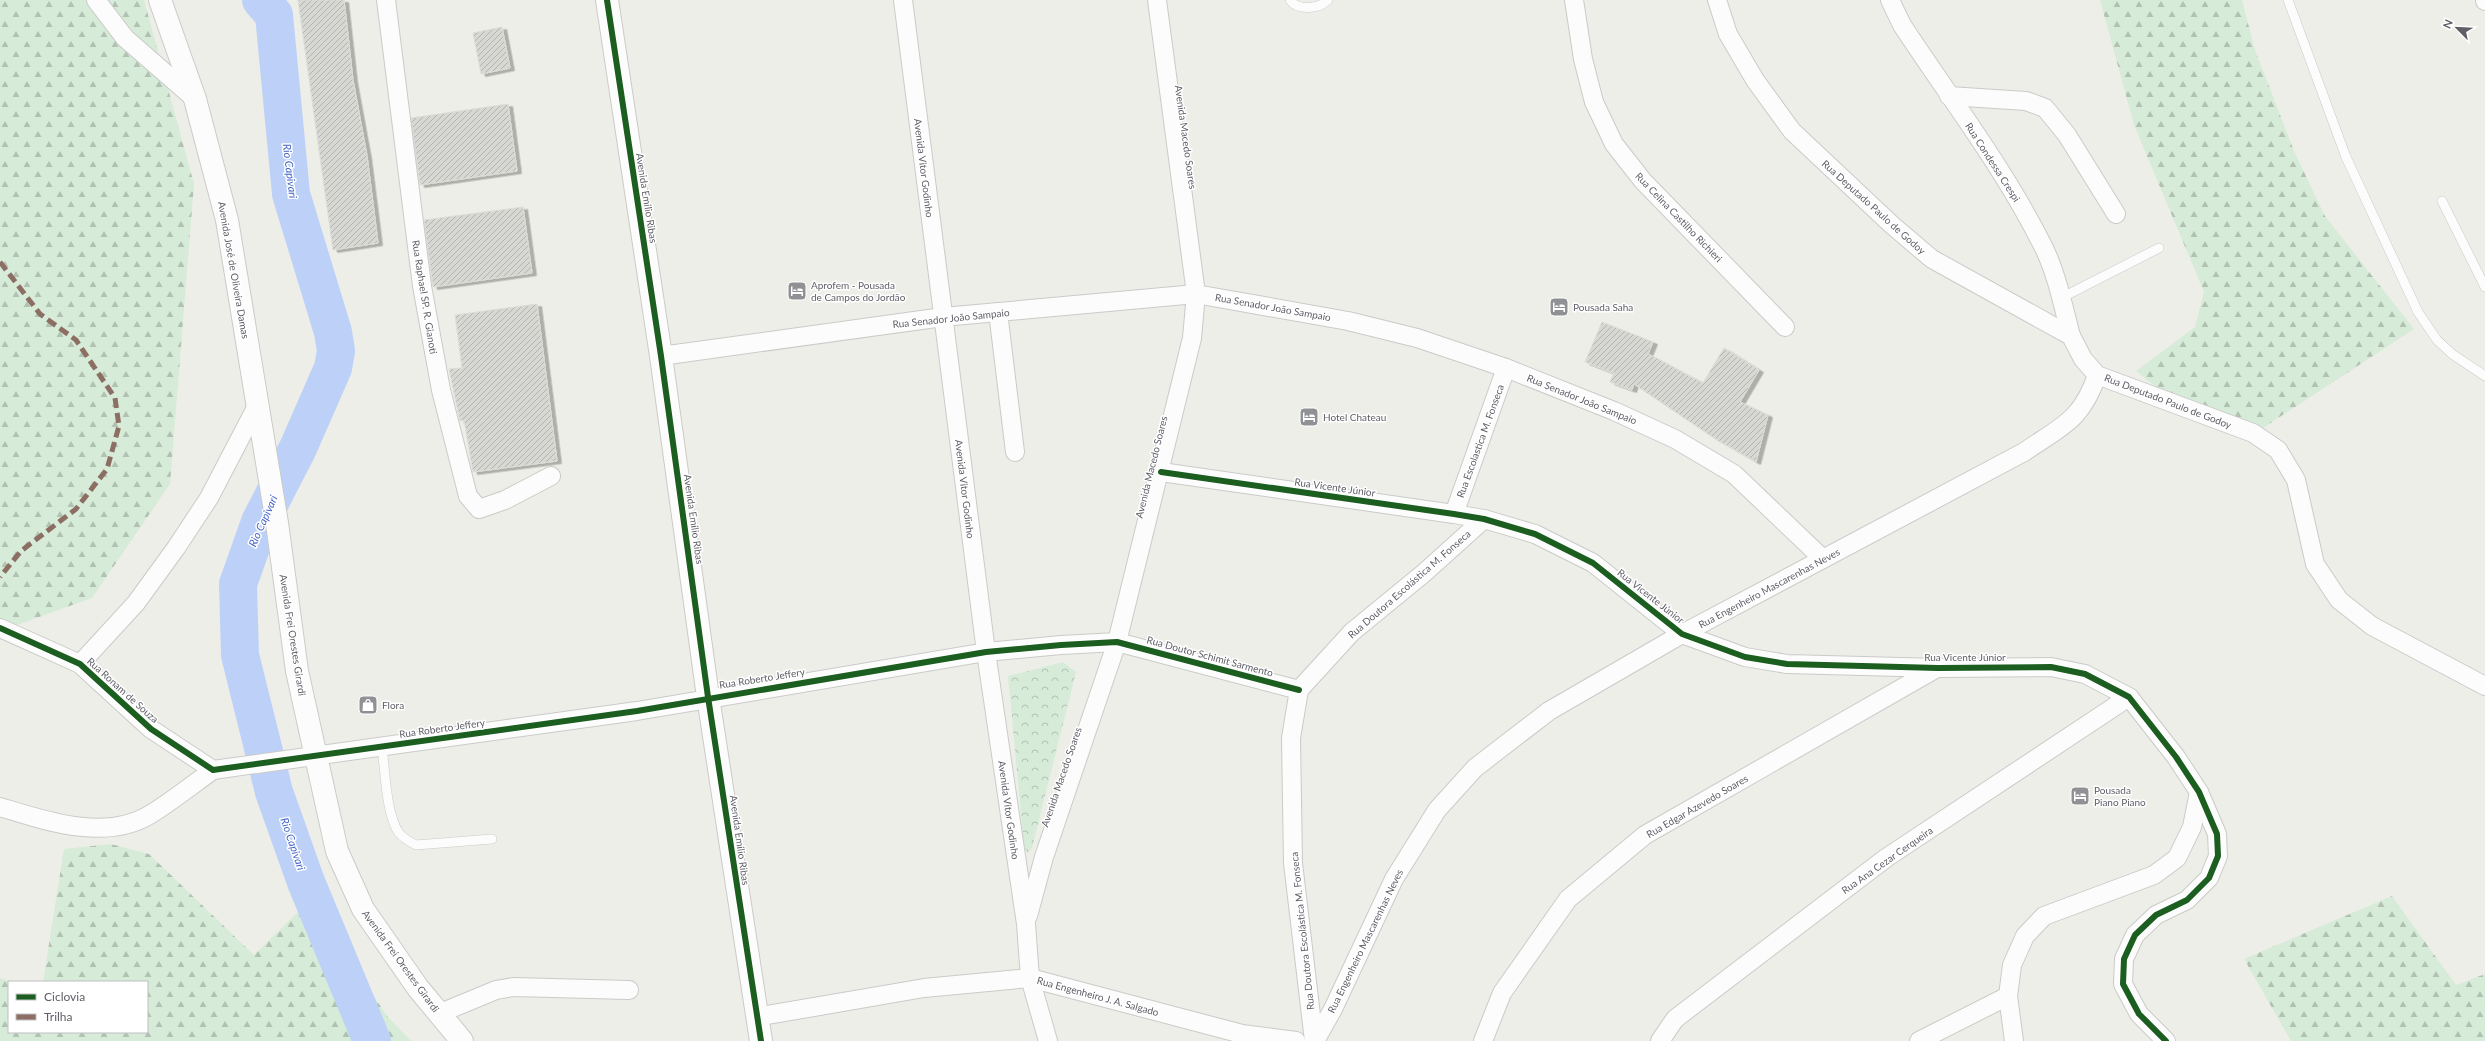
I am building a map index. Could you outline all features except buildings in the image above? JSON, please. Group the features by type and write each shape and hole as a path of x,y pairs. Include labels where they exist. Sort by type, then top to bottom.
{"street":[{"path":"96,0 125,38 195,99"},
{"name":"Avenida José de Oliveira Damas","path":"160,0 195,99 227,220 277,523"},
{"name":"Rua Raphael SP. R. Gianoti","path":"386,0 422,286 441,390 468,496 479,509 505,500 551,476"},
{"name":"Avenida Emílio Ribas","path":"607,0 661,356 708,698 756,1018 761,1041"},
{"name":"Avenida Vitor Godinho","path":"903,0 986,652 1026,924 1030,978 1048,1041"},
{"name":"Avenida Macedo Soares","path":"1026,924 1044,857 1117,642 1161,472 1192,338 1196,294 1157,0"},
{"name":"Rua Celina Castilho Richieri","path":"1574,0 1583,59 1594,102 1614,144 1643,181 1785,327"},
{"name":"Rua Deputado Paulo de Godoy","path":"1717,0 1728,34 1755,80 1792,131 1892,225 1932,259 2070,336 2082,360 2097,374 2252,433 2278,450 2296,480 2315,564 2339,600 2372,626 2485,686"},
{"name":"Rua Condessa Crespi","path":"1890,0 1902,26 2002,173 2044,247 2061,298 2070,336"},
{"path":"1949,96 2026,101 2045,108 2067,135 2116,214"},
{"name":"Rua Senador João Sampaio","path":"661,356 943,317 1196,294 1348,320 1417,338 1506,368 1614,411 1675,439 1734,474 1823,559"},
{"path":"998,312 1015,452"},
{"name":"Rua Escolastica M. Fonseca","path":"1454,514 1506,368"},
{"name":"Rua Engenheiro Mascarenhas Neves","path":"1315,1041 1333,1009 1394,878 1437,810 1475,768 1549,711 1682,634 2024,452 2075,418 2091,394 2097,374"},
{"path":"80,664 136,603 176,548 209,498 257,406"},
{"name":"Rua Vicente Júnior","path":"1161,472 1454,514 1484,519 1535,534 1593,564 1682,634 1745,657 1787,664 1938,668 2051,667 2085,674 2129,697 2176,757 2199,792 2217,834 2218,856 2209,878 2187,900 2156,915 2135,935 2124,959 2123,984 2140,1014 2166,1041"},
{"name":"Rua Doutora Escolástica M. Fonseca","path":"1315,1041 1293,863 1291,738 1299,690 1352,632 1424,573 1484,519"},
{"name":"Avenida Frei Orestes Girardi","path":"277,523 307,758 337,851 363,909 438,1014 462,1041"},
{"name":"Rua Ronam de Souza","path":"0,628 46,646 80,664 151,729 221,769"},
{"name":"Rua Roberto Jeffery","path":"221,769 637,711 986,652 1117,642"},
{"name":"Rua Doutor Schimit Sarmento","path":"1117,642 1299,690"},
{"name":"Rua Edgar Azevedo Soares","path":"1483,1041 1502,993 1568,899 1586,884 1646,835 1938,668"},
{"name":"Rua Ana Cezar Cerqueira","path":"1660,1041 1675,1019 1886,858 2129,697"},
{"path":"0,807 80,827 113,828 150,815 221,769"},
{"path":"2014,1041 2008,996 2012,965 2025,936 2044,916 2154,875 2177,858 2192,827 2199,792"},
{"path":"1016,852 1033,859 1044,857"},
{"name":"Rua Engenheiro J. A. Salgado","path":"756,1018 924,988 1030,978 1242,1034 1296,1041"},
{"path":"438,1014 496,990 513,987 629,990"},
{"path":"1919,1041 2008,996"}],"lane":[{"path":"1290,0 1293,4 1305,8 1324,4 1328,0"},
{"path":"2288,0 2346,157 2418,312 2437,340 2452,354 2485,376"},
{"path":"2442,201 2485,286"},
{"path":"2061,298 2159,248"},
{"path":"382,747 391,811 398,832 407,840 416,846 492,839"}],"green space":[{"path":"0,0 144,0 194,184 170,484 92,598 0,631"},
{"path":"2100,0 2242,0 2255,50 2294,151 2325,216 2414,329 2263,428 2165,394 2136,371 2195,327 2204,292 2134,125"},
{"path":"1063,662 1076,672 1032,848 1028,853 1024,846 1008,676"},
{"path":"111,844 149,854 254,955 308,902 388,1017 411,1041 0,1041 0,978 8,981 8,1033 148,1033 148,981 43,981 64,849"},
{"path":"2392,896 2456,985 2485,974 2485,1041 2291,1041 2244,959"}],"waterway":[{"name":"Rio Capivari","path":"261,0 274,15 291,194 333,332 336,351 333,368 298,448 260,522 238,584 240,655 274,792 306,882 372,1041"}],"marked path":[{"path":"0,262 40,314 76,340 115,398 119,426 107,469 76,509 21,551 0,577"}],"cycle path":[{"path":"607,0 661,356 708,697 761,1041"},
{"path":"1161,472 1454,514 1484,519 1535,534 1593,563 1682,634 1745,657 1787,664 1938,668 2051,667 2085,674 2129,697 2176,757 2199,792 2217,834 2218,856 2209,878 2187,900 2156,915 2135,935 2124,959 2123,984 2139,1014 2166,1041"},
{"path":"0,628 80,664 151,729 213,770 637,711 986,652 1061,645 1117,642 1299,690"}],"place":[{"name":"Aprofem - Pousada de Campos do Jordão","path":"797,291"},
{"name":"Pousada Saha","path":"1559,307"},
{"name":"Hotel Chateau","path":"1309,417"},
{"name":"Flora","path":"368,705"},
{"name":"Pousada Piano Piano","path":"2080,796"}]}
